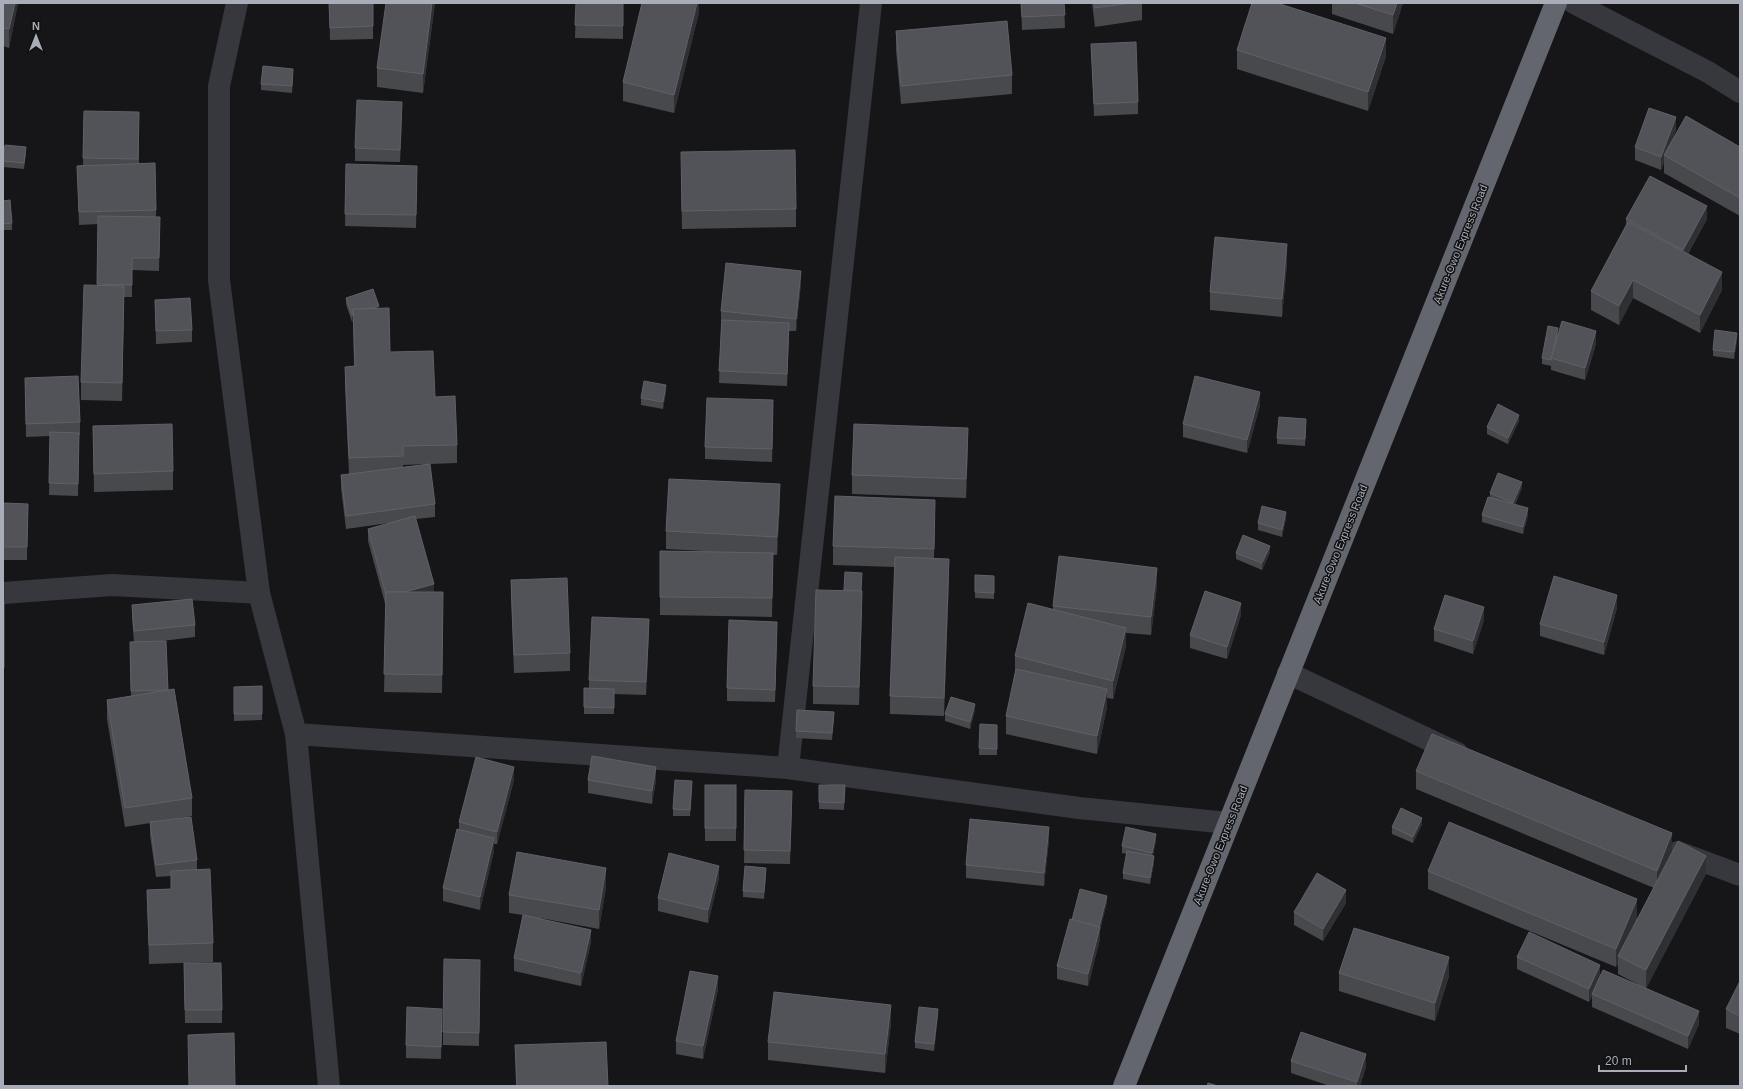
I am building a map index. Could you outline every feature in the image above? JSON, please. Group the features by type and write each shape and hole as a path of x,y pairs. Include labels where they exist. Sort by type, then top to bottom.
{"highway":[{"name":"Akure-Owo Express Road","path":"1124,1086 1556,3"}],"street":[{"path":"237,3 219,86 219,280 258,593 296,734 329,1086"},
{"path":"788,768 871,3"},
{"path":"1574,3 1708,72 1740,92"},
{"path":"3,593 112,586 258,593"},
{"path":"1288,673 1475,762"},
{"path":"296,734 788,768 1079,808 1228,823"},
{"path":"1662,845 1740,876"}],"building":[{"path":"3,3 15,3 9,29 3,28"},
{"path":"329,3 373,3 373,26 330,28"},
{"path":"386,3 432,3 423,74 377,68"},
{"path":"576,3 623,3 623,26 575,25"},
{"path":"642,3 697,3 674,95 623,82"},
{"path":"1021,3 1064,3 1065,15 1022,17"},
{"path":"1095,3 1131,3 1095,8"},
{"path":"1252,3 1277,3 1386,38 1368,92 1237,50"},
{"path":"1355,3 1397,3 1393,15"},
{"path":"1007,21 1012,75 901,86 896,31"},
{"path":"1136,42 1138,102 1094,104 1091,44"},
{"path":"263,66 293,69 292,86 261,84"},
{"path":"357,100 402,102 400,150 355,148"},
{"path":"1649,108 1676,117 1661,157 1635,147"},
{"path":"84,111 139,112 138,159 83,158"},
{"path":"1686,116 1740,147 1740,198 1664,155"},
{"path":"5,145 26,147 24,163 3,161"},
{"path":"795,150 796,209 682,211 681,152"},
{"path":"155,163 156,210 79,212 77,166"},
{"path":"346,164 417,166 416,215 345,214"},
{"path":"1650,176 1707,206 1683,250 1626,219"},
{"path":"10,200 12,223 3,224 3,201"},
{"path":"98,216 160,217 159,258 132,258 132,285 97,284"},
{"path":"1628,222 1722,272 1700,315 1633,280 1619,306 1591,291"},
{"path":"1215,237 1287,244 1282,299 1210,292"},
{"path":"726,263 801,271 796,319 721,311"},
{"path":"84,285 124,286 122,383 81,382"},
{"path":"373,289 379,306 373,308 353,309 352,315 346,298"},
{"path":"190,298 192,330 156,331 155,300"},
{"path":"389,308 390,352 433,351 435,397 455,396 457,445 403,446 403,456 349,458 345,367 355,366 353,309"},
{"path":"722,320 789,323 787,374 719,371"},
{"path":"1562,321 1596,331 1585,368 1551,358"},
{"path":"1548,326 1558,328 1551,360 1542,358"},
{"path":"1715,330 1737,333 1734,352 1713,350"},
{"path":"78,376 80,422 26,424 25,378"},
{"path":"1195,376 1260,392 1247,440 1183,424"},
{"path":"644,381 666,385 663,402 641,398"},
{"path":"707,398 773,400 772,449 705,447"},
{"path":"1498,404 1519,415 1508,438 1487,427"},
{"path":"1279,417 1306,419 1305,439 1277,438"},
{"path":"172,424 173,471 94,474 93,426"},
{"path":"854,424 968,428 966,479 852,475"},
{"path":"50,432 79,433 78,484 49,483"},
{"path":"430,464 435,504 346,516 341,475"},
{"path":"1498,473 1522,482 1513,503 1490,493"},
{"path":"669,479 780,484 777,537 666,531"},
{"path":"835,496 935,500 934,549 833,546"},
{"path":"1488,497 1528,508 1523,527 1482,515"},
{"path":"3,503 28,504 27,547 3,547"},
{"path":"1262,506 1286,512 1282,530 1258,523"},
{"path":"415,516 434,584 405,592 386,592 386,595 368,529"},
{"path":"1243,535 1270,546 1262,563 1236,553"},
{"path":"660,551 773,553 772,598 660,597"},
{"path":"1059,556 1157,568 1151,617 1053,606"},
{"path":"895,557 949,559 944,698 890,696"},
{"path":"845,572 862,573 861,591 844,590"},
{"path":"975,575 994,576 994,593 975,592"},
{"path":"1554,576 1617,595 1604,642 1540,624"},
{"path":"567,578 570,653 514,655 511,580"},
{"path":"816,590 862,591 859,687 813,686"},
{"path":"1205,591 1241,603 1227,647 1190,635"},
{"path":"386,592 443,592 442,675 384,674"},
{"path":"1445,595 1484,607 1473,641 1434,629"},
{"path":"192,599 195,625 134,631 132,605"},
{"path":"4,602 4,668 3,668"},
{"path":"1028,603 1126,628 1113,681 1015,656"},
{"path":"592,617 649,619 646,682 589,680"},
{"path":"729,620 777,622 775,690 727,688"},
{"path":"166,641 168,690 131,691 130,642"},
{"path":"1016,669 1107,689 1097,736 1006,716"},
{"path":"262,686 262,714 234,714 234,687"},
{"path":"584,688 614,689 614,708 584,707"},
{"path":"174,689 192,798 125,808 107,700"},
{"path":"951,697 975,704 970,722 945,714"},
{"path":"797,710 834,712 832,733 796,731"},
{"path":"980,724 997,725 997,749 979,748"},
{"path":"1432,734 1672,833 1657,871 1416,771"},
{"path":"592,756 656,767 652,791 588,780"},
{"path":"476,757 514,767 497,832 459,822"},
{"path":"675,780 692,781 690,810 673,809"},
{"path":"705,785 736,785 736,828 705,828"},
{"path":"819,785 845,785 844,803 819,802"},
{"path":"745,790 792,791 790,851 744,850"},
{"path":"1401,808 1422,818 1413,837 1392,827"},
{"path":"191,817 197,860 156,865 150,822"},
{"path":"970,819 1049,827 1044,873 966,865"},
{"path":"1449,822 1637,899 1616,949 1428,871"},
{"path":"1126,827 1156,834 1152,853 1122,846"},
{"path":"457,829 494,838 480,897 443,888"},
{"path":"1678,841 1706,856 1646,970 1618,956"},
{"path":"1127,851 1154,856 1150,878 1123,873"},
{"path":"517,852 606,868 599,910 509,895"},
{"path":"669,853 719,866 708,910 658,898"},
{"path":"745,866 766,868 764,892 743,891"},
{"path":"210,869 213,943 149,945 147,890 171,889 171,871"},
{"path":"1317,873 1346,890 1323,929 1294,912"},
{"path":"1080,889 1107,896 1099,927 1072,920"},
{"path":"523,915 591,930 581,973 514,958"},
{"path":"1070,919 1100,927 1088,974 1057,966"},
{"path":"1354,928 1449,957 1435,1003 1339,973"},
{"path":"1529,932 1600,965 1589,989 1517,957"},
{"path":"444,959 480,960 479,1033 443,1032"},
{"path":"184,963 221,963 222,1010 185,1010"},
{"path":"1603,970 1699,1011 1688,1036 1592,994"},
{"path":"690,971 718,976 703,1046 676,1041"},
{"path":"1740,981 1740,1016 1726,1009"},
{"path":"774,992 891,1005 885,1054 768,1042"},
{"path":"407,1007 442,1009 441,1047 406,1045"},
{"path":"919,1007 938,1009 934,1044 915,1042"},
{"path":"1301,1032 1366,1054 1357,1082 1291,1061"},
{"path":"234,1033 235,1086 189,1086 188,1035"},
{"path":"606,1042 608,1086 517,1086 515,1045"},
{"path":"1208,1083 1218,1086 1207,1086"}]}
